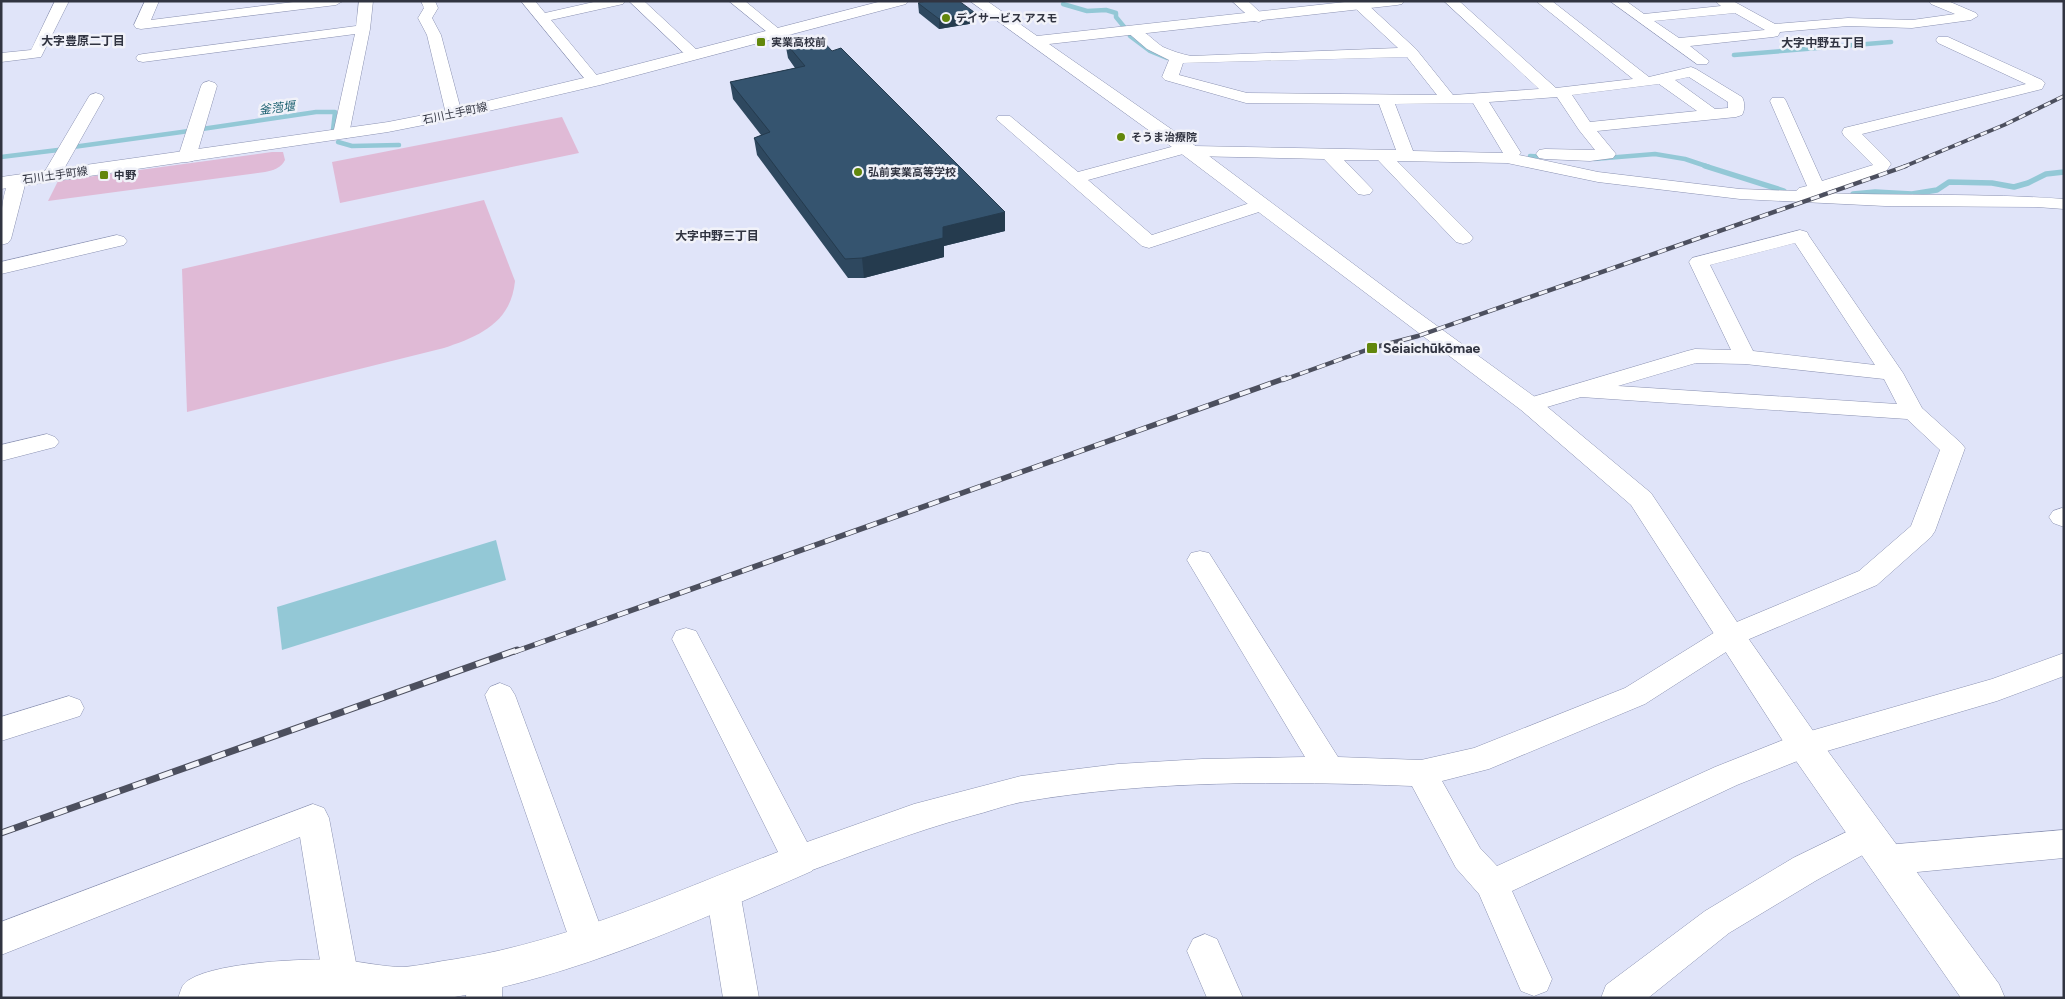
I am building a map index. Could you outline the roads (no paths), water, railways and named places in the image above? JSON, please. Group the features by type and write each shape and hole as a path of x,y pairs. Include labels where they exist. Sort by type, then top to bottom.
{"street":[{"path":"1,58 36,54 62,1"},
{"path":"152,1 141,25 336,1"},
{"path":"341,134 363,30 366,1"},
{"path":"428,1 431,8 425,18 434,35 454,114"},
{"path":"528,1 594,81"},
{"path":"541,18 618,1"},
{"path":"636,1 693,54"},
{"path":"736,1 777,33"},
{"name":"石川土手町線","path":"9,182 341,134 454,114 594,81 901,1"},
{"path":"977,1 1188,149 1530,405 1640,499 1804,745 1985,998"},
{"path":"1239,1 1259,18"},
{"path":"1034,42 1396,1"},
{"path":"1076,178 1188,149 1509,156 1590,156 1607,154 1556,92 1451,1"},
{"path":"1543,1 1646,82"},
{"path":"1617,1 1702,61"},
{"path":"1722,1 1773,28 1848,22 1912,24 1971,16 1936,1"},
{"path":"1361,6 1411,52 1449,100"},
{"path":"1641,18 1736,9"},
{"path":"1677,43 1773,33 1773,28"},
{"path":"142,58 363,30"},
{"path":"1133,31 1150,46 1177,59 1411,52"},
{"path":"1794,197 1816,188 1879,169 1882,164 1850,132 2036,86 2037,83 1943,40"},
{"path":"1177,59 1170,77 1246,98 1479,99 1646,82 1691,72 1736,100 1736,112 1585,127"},
{"path":"1663,79 1713,115"},
{"path":"187,157 209,86"},
{"path":"51,176 96,98"},
{"path":"1479,99 1509,156 1598,177 1649,185 1740,194 1885,201 2037,202 2064,204"},
{"path":"1385,100 1406,154"},
{"path":"1778,101 1816,188"},
{"path":"1004,119 1076,178 1148,242 1262,205"},
{"path":"1328,153 1364,190"},
{"path":"1381,154 1463,238"},
{"path":"1,239 9,182"},
{"path":"198,998 206,993 253,990 304,978 341,979 403,986 485,986 799,860 914,818 1021,789 1128,776 1202,772 1329,770 1421,773 1478,760 1636,696 1730,636 1868,578 1922,532 1953,448 1913,412 1892,374 1800,236 1699,262 1745,357"},
{"path":"1,268 117,241"},
{"path":"1530,405 1695,356 1745,357 1892,374"},
{"path":"1578,390 1913,412"},
{"path":"1,453 47,442"},
{"path":"1200,560 1329,770"},
{"path":"686,638 799,860"},
{"path":"1492,884 1726,776 1804,745 1997,689 2064,664"},
{"path":"500,695 589,944"},
{"path":"1,729 69,708"},
{"path":"1421,773 1468,858 1492,884 1534,979"},
{"path":"1,938 313,818 341,979"},
{"path":"1619,998 1717,922 1805,870 1877,847 2064,844"},
{"path":"723,892 741,998"},
{"path":"1205,950 1225,998"}],"water":[{"path":"496,540 506,580 282,650 277,607"}],"waterway":[{"path":"1063,4 1087,11 1106,10 1116,13 1116,17 1125,28"},
{"path":"1130,36 1150,51 1167,58"},
{"path":"1734,55 1891,42"},
{"name":"釜萢堰","path":"202,129 316,112 335,112 333,130"},
{"name":"釜萢堰","path":"73,147 189,131"},
{"name":"釜萢堰","path":"338,142 352,146 399,145"},
{"name":"釜萢堰","path":"1,157 58,150"},
{"path":"1594,159 1655,154 1685,159 1709,167"},
{"path":"1530,156 1548,157"},
{"path":"1705,166 1784,191"},
{"path":"1853,194 1875,192 1912,194 1937,190 1949,182 1992,183 2014,187 2028,183 2046,174 2064,172"}],"railway":[{"path":"1903,167 2004,125 2064,96"},
{"path":"1283,380 1372,348 1418,336 1906,166"},
{"path":"514,652 1286,378"},
{"path":"1,833 517,650"}],"place":[{"name":"デイサービス アスモ","path":"946,18"},
{"name":"実業高校前","path":"761,42"},
{"name":"そうま治療院","path":"1121,137"},
{"name":"弘前実業高等学校","path":"858,172"},
{"name":"中野","path":"104,175"},
{"name":"Seiaichūkōmae","path":"1372,348"}],"district":[{"name":"大字豊原二丁目","path":"83,41"},
{"name":"大字中野五丁目","path":"1823,43"},
{"name":"大字中野三丁目","path":"717,236"}]}
